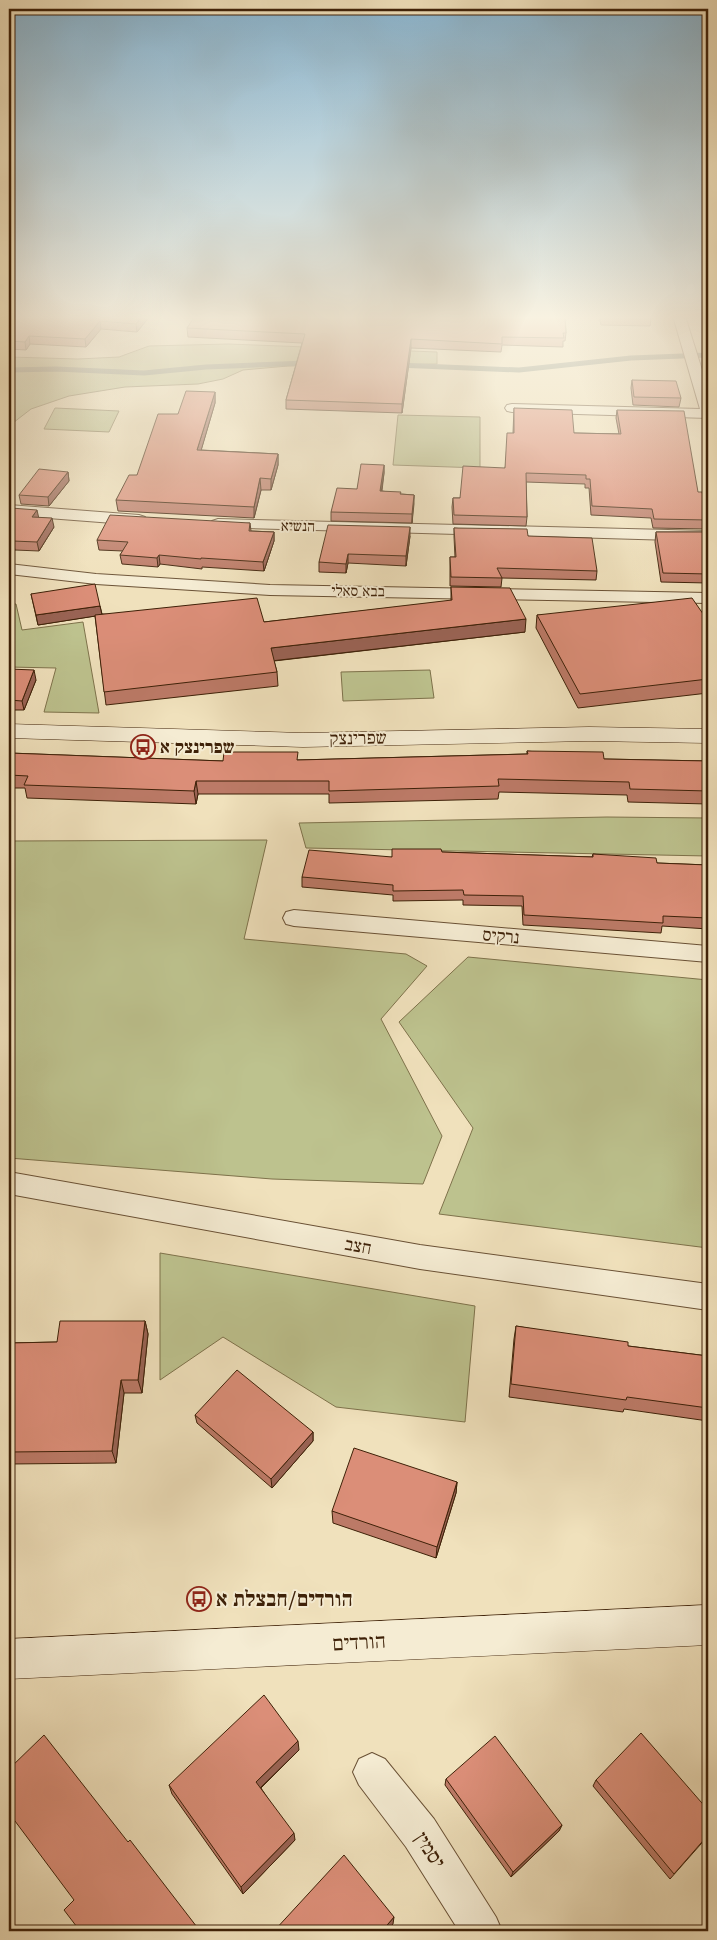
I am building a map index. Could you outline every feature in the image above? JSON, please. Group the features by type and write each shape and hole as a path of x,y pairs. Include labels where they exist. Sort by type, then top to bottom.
{"street":[{"path":"512,408 708,410"},
{"path":"9,510 154,521"},
{"name":"הנשיא","path":"200,523 708,536"},
{"name":"בבא סאלי","path":"9,569 47,574 235,588 708,598"},
{"name":"שפרינצק","path":"9,731 303,740 589,734 708,736"},
{"name":"נרקיס","path":"294,918 708,954"},
{"name":"חצב","path":"9,1183 420,1257 708,1298"},
{"name":"הורדים","path":"9,1659 708,1625"},
{"name":"יסמין","path":"372,1772 420,1833 482,1931"}],"green space":[{"path":"9,407 38,407 31,409 9,426"},
{"path":"55,408 119,411 109,432 44,429"},
{"path":"398,415 480,417 480,468 393,465"},
{"path":"9,604 16,604 22,630 83,622 99,713 44,712 56,668 9,667"},
{"path":"430,670 434,698 343,701 341,672"},
{"path":"607,817 708,818 708,856 306,848 299,823"},
{"path":"267,840 244,939 406,954 427,966 381,1019 442,1136 423,1184 272,1179 9,1158 9,841"},
{"path":"468,957 708,980 708,1248 439,1214 473,1128 399,1022"},
{"path":"160,1253 475,1306 465,1422 336,1407 223,1337 160,1380"}],"building":[{"path":"181,407 210,407 197,450 278,454 271,479 260,478 254,507 116,500 129,475 137,475 158,414 178,414"},
{"path":"514,408 572,410 574,433 621,434 617,410 684,411 698,492 702,492 708,520 654,519 652,509 592,506 590,479 586,479 586,475 526,473 527,517 454,515 453,498 460,498 463,466 505,468 507,433 514,433"},
{"path":"361,464 384,465 380,491 414,495 412,514 331,512 337,488 357,489"},
{"path":"39,469 68,472 48,497 19,495"},
{"path":"11,508 37,510 32,517 52,518 37,542 13,541 9,546 9,511"},
{"path":"110,515 250,523 249,531 274,532 263,562 159,555 157,558 120,555 128,542 97,540"},
{"path":"328,525 410,527 406,556 348,554 346,564 319,562"},
{"path":"454,528 527,529 528,536 592,538 597,571 497,568 502,578 451,577 450,557 456,557"},
{"path":"656,532 708,532 708,574 663,573"},
{"path":"95,584 100,606 36,615 31,594"},
{"path":"451,587 510,588 526,619 271,648 277,672 104,692 95,615 257,598 264,622 452,600"},
{"path":"692,598 708,621 708,679 580,694 537,615"},
{"path":"9,669 34,670 22,701 9,700"},
{"path":"527,751 603,752 604,759 708,761 708,791 630,789 629,782 498,779 499,786 329,791 329,781 196,781 194,791 24,785 28,776 9,775 9,753 223,761 224,752 298,752 297,760 528,754"},
{"path":"392,849 441,849 442,852 593,857 593,854 656,858 657,863 708,865 708,918 663,916 663,923 524,915 523,896 464,895 463,890 393,891 393,885 302,877 309,850 392,857"},
{"path":"60,1321 145,1321 138,1380 121,1380 112,1451 9,1452 9,1343 57,1342"},
{"path":"516,1326 628,1342 628,1346 708,1356 708,1408 627,1397 626,1400 511,1384"},
{"path":"237,1370 313,1432 271,1479 195,1415"},
{"path":"354,1448 457,1482 437,1547 332,1511"},
{"path":"264,1695 298,1741 256,1782 294,1833 241,1887 169,1785"},
{"path":"641,1733 708,1810 708,1835 674,1874 596,1780"},
{"path":"44,1735 128,1842 130,1840 200,1931 80,1931 64,1910 74,1900 9,1813 9,1769"},
{"path":"495,1736 562,1825 513,1872 446,1779"},
{"path":"344,1855 394,1917 382,1931 274,1931"}],"place":[{"name":"שפרינצק א","path":"143,747"},
{"name":"הורדים/חבצלת א","path":"199,1599"}]}
